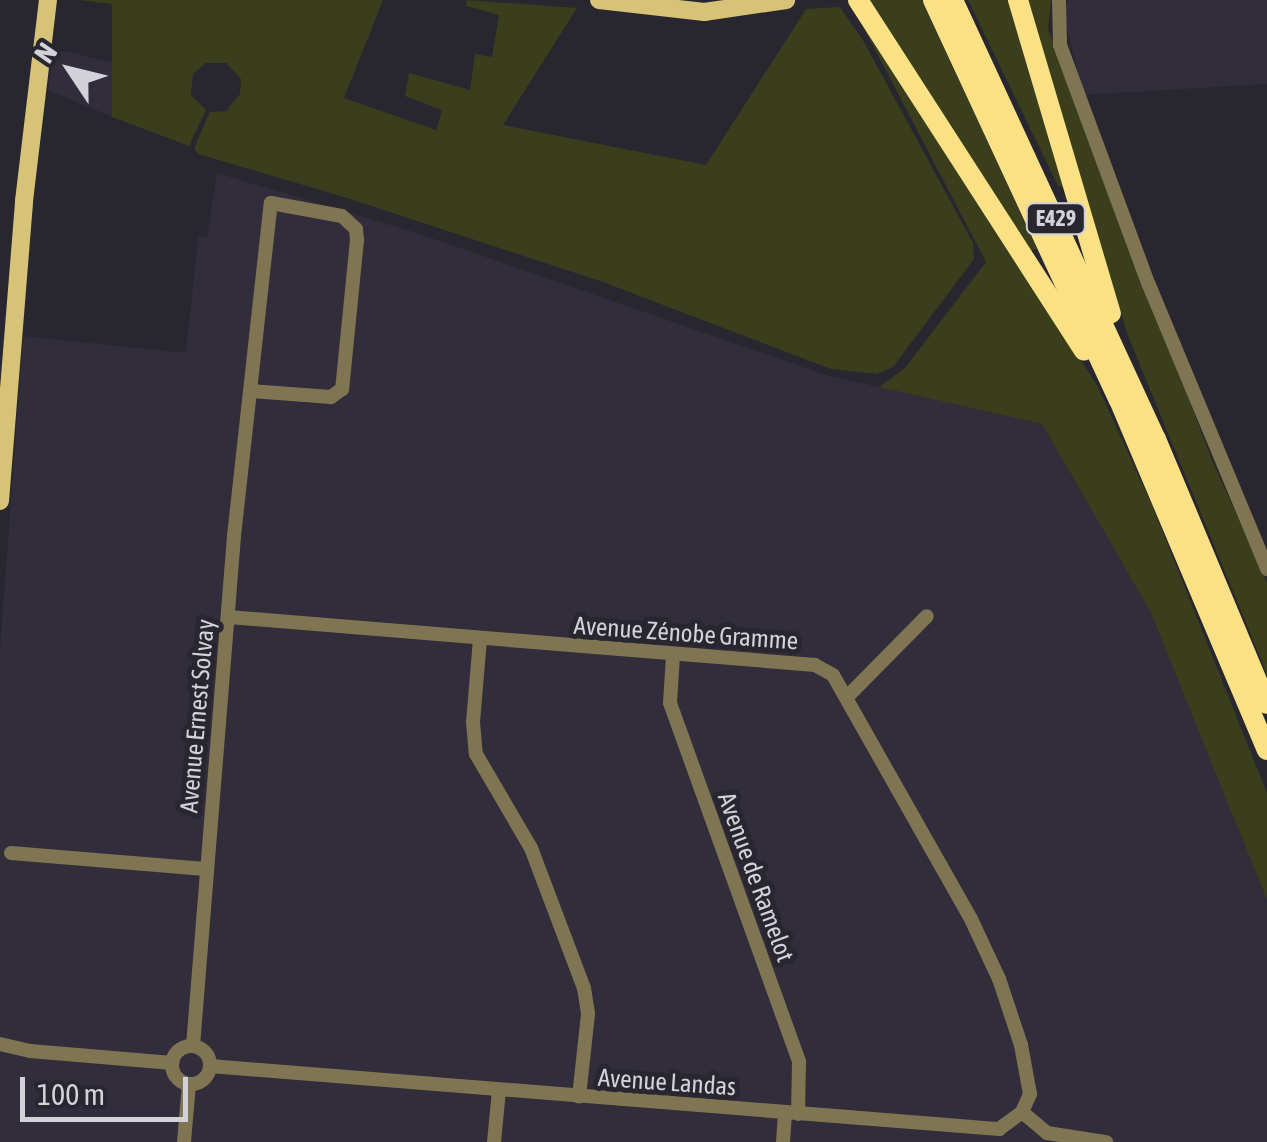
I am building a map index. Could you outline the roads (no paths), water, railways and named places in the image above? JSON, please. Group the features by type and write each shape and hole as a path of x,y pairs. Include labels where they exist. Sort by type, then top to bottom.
{"highway":[{"path":"858,0 1046,288 1096,370 1124,433 1146,461"},
{"name":"E429","path":"934,0 1146,461 1267,750"},
{"name":"E429","path":"954,0 1156,438 1267,704"},
{"path":"1018,0 1092,255 1156,438"}],"main road":[{"path":"0,502 48,0"},
{"path":"599,0 704,12 786,0"}],"street":[{"path":"1059,0 1056,16 1066,63 1193,395 1267,569"},
{"name":"Avenue Ernest Solvay","path":"193,1046 240,472 271,203 342,216 356,229 358,240 342,389 331,397 252,391"},
{"path":"848,696 926,616"},
{"name":"Avenue Zénobe Gramme","path":"229,618 815,665 833,675 952,881 999,980 1030,1079 1022,1112"},
{"path":"480,639 474,722 476,754 531,848 584,988 588,1014 580,1098"},
{"name":"Avenue de Ramelot","path":"673,656 670,703 799,1062 792,1114 783,1142"},
{"path":"11,853 206,868"},
{"path":"0,1044 30,1051 172,1063"},
{"path":"193,1046 202,1049 210,1066 199,1082 189,1084 174,1073 172,1063 178,1050 193,1046"},
{"path":"0,1054 30,1051"},
{"name":"Avenue Landas","path":"210,1066 999,1129 1022,1112"},
{"path":"184,1142 189,1084"},
{"path":"494,1142 498,1090"},
{"path":"1022,1112 1047,1133 1106,1142"}]}
